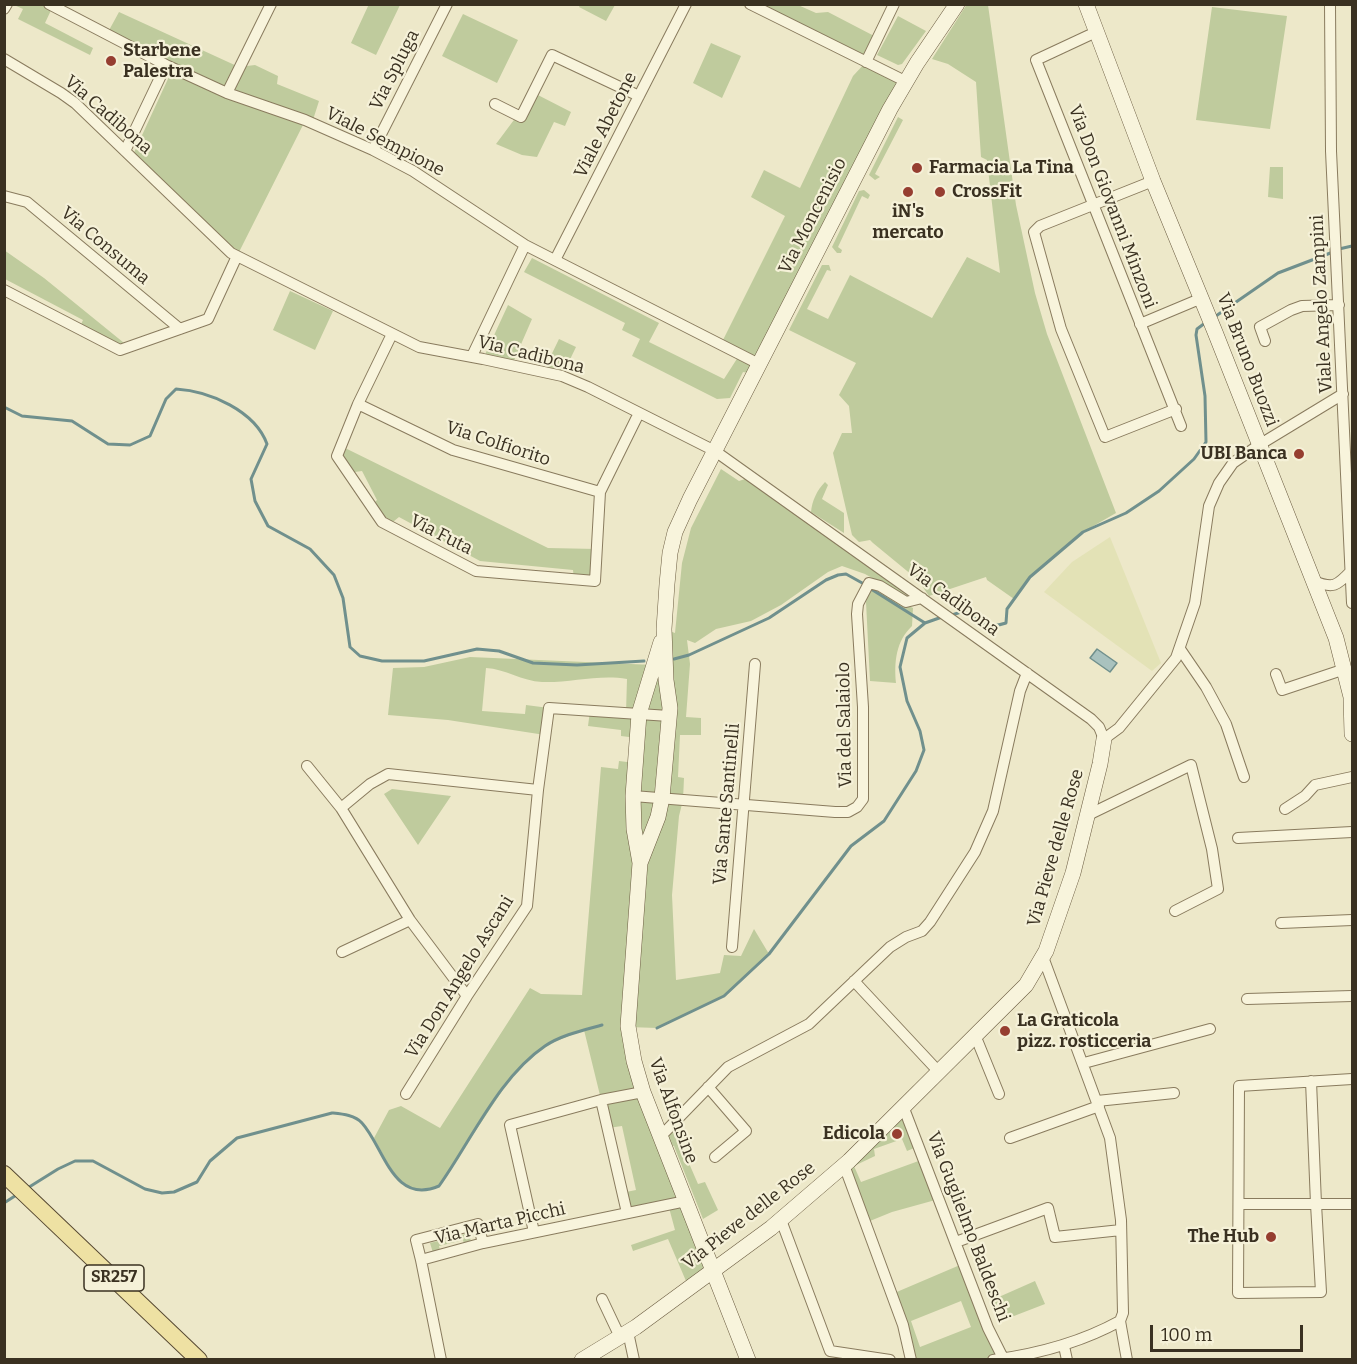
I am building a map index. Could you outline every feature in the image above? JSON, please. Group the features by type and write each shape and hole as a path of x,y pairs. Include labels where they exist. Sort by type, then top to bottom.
{"main road":[{"name":"Via Moncenisio","path":"715,451 906,81 957,4"},
{"name":"Via Bruno Buozzi","path":"1086,4 1153,181 1336,638 1349,674 1353,734"},
{"name":"Via Alfonsine","path":"640,863 658,817 662,798 669,716 664,629 670,553 675,532 715,451"},
{"name":"Via Alfonsine","path":"664,629 639,714 633,829 640,863 628,1026 634,1061 644,1092 748,1359"},
{"name":"Via Pieve delle Rose","path":"582,1359 624,1335 781,1220 844,1165 1026,985 1049,943 1073,873 1104,739"},
{"name":"SR257","path":"8,1177 199,1359"}],"street":[{"path":"4,9 7,4"},
{"name":"Viale Sempione","path":"50,4 166,65 227,93 305,120 373,150 413,171 525,245 759,364"},
{"path":"227,93 272,4"},
{"name":"Via Spluga","path":"373,150 447,4"},
{"name":"Viale Abetone","path":"555,260 686,4"},
{"path":"750,4 906,81"},
{"path":"866,62 894,4"},
{"name":"Viale Angelo Zampini","path":"1330,4 1330,151 1353,603"},
{"name":"Via Don Giovanni Minzoni","path":"1096,32 1036,60 1181,426"},
{"path":"495,104 521,117 552,55 639,96"},
{"name":"Via Cadibona","path":"4,59 61,93 237,256 427,349 472,356 562,376 715,451 1091,719 1104,739"},
{"path":"125,151 166,65"},
{"path":"1153,181 1040,226 1034,232 1061,329 1106,437 1176,409"},
{"name":"Via Consuma","path":"4,196 27,202 180,330"},
{"path":"472,356 525,245"},
{"path":"4,290 120,350 208,319 237,256"},
{"path":"1140,324 1204,304"},
{"path":"1265,341 1260,327 1291,310 1302,306 1339,305"},
{"path":"1340,319 1353,322"},
{"name":"Via Futa","path":"393,334 358,404 337,456 382,522 476,571 595,581 600,492 639,413"},
{"path":"1104,739 1119,728 1170,665 1180,649 1195,603 1209,506 1219,483 1233,464 1259,445 1343,394"},
{"name":"Via Colfiorito","path":"358,404 453,450 600,492"},
{"path":"1314,581 1329,586 1336,585 1351,571"},
{"name":"Via del Salaiolo","path":"633,796 835,812 848,812 857,807 863,800 858,604 869,583 880,586 906,602 922,598"},
{"path":"1180,649 1206,687 1226,724 1244,777"},
{"name":"Via Sante Santinelli","path":"732,946 755,664"},
{"path":"661,1136 728,1067 809,1024 890,947 922,931 930,922 975,852 993,811 1020,691 1028,673"},
{"path":"1276,674 1282,690 1349,674"},
{"name":"Via Don Angelo Ascani","path":"406,1094 466,996 527,906 538,790 549,708 669,716"},
{"path":"1088,815 1191,765 1205,816 1218,889 1175,911"},
{"path":"307,766 341,808 410,920 466,996"},
{"path":"341,808 370,784 388,774 538,790"},
{"path":"1285,808 1305,796 1315,784 1353,777"},
{"path":"1238,838 1353,832"},
{"path":"342,952 410,920"},
{"path":"1281,923 1353,920"},
{"path":"1043,957 1110,1138 1121,1230 1123,1313 1120,1321 1127,1359"},
{"path":"854,981 938,1071"},
{"path":"1247,999 1353,996"},
{"path":"1084,1063 1210,1029"},
{"path":"975,1035 999,1095"},
{"path":"1311,1081 1322,1292 1238,1293 1239,1086 1311,1081 1353,1079"},
{"path":"708,1087 746,1131 715,1157"},
{"path":"534,1232 510,1125 601,1100 644,1092"},
{"path":"1010,1137 1098,1104 1174,1093"},
{"path":"601,1100 627,1213"},
{"name":"Via Guglielmo Baldeschi","path":"903,1106 1000,1359"},
{"path":"844,1165 903,1324 911,1359"},
{"name":"Via Marta Picchi","path":"441,1359 420,1260 483,1243 686,1201"},
{"path":"1239,1203 1353,1204"},
{"path":"956,1242 1048,1208 1055,1237 1121,1230"},
{"path":"781,1220 830,1351 890,1359"},
{"path":"420,1260 416,1240 478,1224 483,1243"},
{"path":"602,1299 624,1335 634,1359"},
{"path":"1000,1359 1064,1346 1120,1321"},
{"path":"1064,1346 1067,1359"}],"green space":[{"path":"49,4 53,6 45,23 93,48 90,55 18,19 23,9 14,5"},
{"path":"369,4 400,5 376,55 351,43"},
{"path":"580,4 615,5 606,21 579,7"},
{"path":"967,4 988,5 1016,205 1035,293 1047,334 1116,513 1083,532 1030,577 1014,599 986,577 929,596 918,580 870,540 859,542 852,535 833,453 842,433 852,433 849,406 839,395 856,363 789,330 822,265 829,265 831,271 827,270 807,309 828,319 850,275 932,318 967,257 1000,273 987,160 981,157 976,82 948,64 932,59"},
{"path":"750,5 798,5 816,13 828,12 878,38 866,62"},
{"path":"1212,7 1287,16 1270,129 1196,120"},
{"path":"119,12 239,67 255,65 278,76 277,84 319,101 312,123 305,121 237,256 132,157 173,68 107,34"},
{"path":"463,14 518,40 497,83 442,56"},
{"path":"898,16 926,31 902,64 898,65 877,55"},
{"path":"711,43 741,56 722,98 693,83"},
{"path":"866,62 905,81 754,374 743,372 730,398 717,399 632,356 640,339 622,330 625,323 524,272 532,258 659,323 649,342 724,379 740,354 721,344 785,216 751,197 764,170 800,188 853,76"},
{"path":"534,93 571,112 565,126 554,122 537,157 522,155 496,144"},
{"path":"898,117 903,120 875,174 880,177 875,180 869,175"},
{"path":"1270,167 1283,167 1283,199 1268,197"},
{"path":"864,190 870,195 868,199 862,196 838,247 842,250 841,253 837,253 832,247 859,191"},
{"path":"4,250 44,278 129,347 120,350 79,329 83,320 5,279"},
{"path":"290,291 333,311 315,350 273,330"},
{"path":"508,305 532,319 512,365 483,359"},
{"path":"559,339 576,347 562,376 543,372"},
{"path":"341,446 548,548 597,549 595,581 574,580 573,570 480,561 399,517 388,526 371,506 377,500 362,471 348,473 337,456"},
{"path":"721,469 739,481 748,478 908,596 906,597 865,574 842,566 828,572 781,605 751,621 716,629 695,643 687,640 690,664 686,717 701,718 701,735 680,735 678,777 684,778 683,800 679,816 672,895 676,980 720,973 724,955 741,956 754,929 769,954 724,996 657,1028 628,1027 714,1270 689,1288 668,1239 633,1251 631,1245 675,1230 668,1204 627,1213 621,1193 636,1190 622,1126 608,1128 584,1030 546,1045 512,1076 439,1186 426,1190 406,1185 391,1169 374,1138 389,1110 401,1106 440,1128 530,988 541,994 582,995 601,767 618,769 619,761 635,763 637,738 621,736 621,730 588,726 590,711 626,713 627,679 542,682 486,668 482,711 525,714 526,705 549,708 545,735 448,720 388,715 393,668 424,667 470,657 654,665 664,629 675,633 682,563 691,528"},
{"path":"825,482 828,485 822,499 844,513 844,533 811,512 815,496"},
{"path":"1110,537 1161,663 1152,671 1044,592 1072,562"},
{"path":"873,589 913,608 912,626 902,638 897,652 896,683 870,681 866,602 868,594"},
{"path":"392,789 451,796 418,845 384,794"},
{"path":"903,1106 919,1146 907,1151 902,1139 874,1149 875,1156 854,1166 861,1182 924,1159 939,1199 892,1212 865,1223 844,1165"},
{"path":"680,1129 693,1157 688,1161 698,1184 705,1182 718,1210 703,1219 667,1132"},
{"path":"469,1233 472,1246 465,1248 463,1240 439,1246 441,1254 434,1256 430,1243"},
{"path":"960,1265 1004,1358 911,1359 892,1294","holes":["961,1301 971,1327 920,1347 911,1321"]},
{"path":"1035,1281 1045,1304 1001,1321 992,1300"}],"water":[{"path":"1097,649 1117,663 1110,672 1090,658"}],"waterway":[{"path":"1339,249 1352,246"},
{"path":"1213,318 1278,273 1333,252"},
{"path":"952,615 964,611 988,625 1006,623 1007,609 1030,577 1083,532 1126,513 1159,491 1194,459 1206,442 1205,396 1196,335 1197,329 1205,323"},
{"path":"4,407 22,416 72,421 108,444 130,445 150,436 166,399 176,389 217,399 242,413 261,432 267,444 251,479 255,501 268,526 310,549 334,575 343,598 350,647 360,656 382,661 424,661 477,649 499,651 533,663 577,665 644,661"},
{"path":"674,659 689,655 769,618 826,580 838,575 846,574 864,584"},
{"path":"871,589 925,623"},
{"path":"657,1028 724,996 769,954 851,846 884,821 916,771 924,750 920,731 907,701 900,667 907,638 925,623 942,617"},
{"path":"26,1189 75,1161 93,1161 145,1189 162,1193 174,1192 197,1182 210,1161 237,1138 332,1113 344,1114 359,1120 370,1133 400,1181 411,1188 423,1190 439,1186 500,1092 529,1059 558,1039 602,1025"},
{"path":"4,1203 18,1194"}],"place":[{"name":"Starbene Palestra","path":"111,61"},
{"name":"Farmacia La Tina","path":"917,168"},
{"name":"iN's mercato","path":"908,192"},
{"name":"CrossFit","path":"940,192"},
{"name":"UBI Banca","path":"1299,454"},
{"name":"La Graticola pizz. rosticceria","path":"1005,1031"},
{"name":"Edicola","path":"897,1134"},
{"name":"The Hub","path":"1271,1237"}]}
